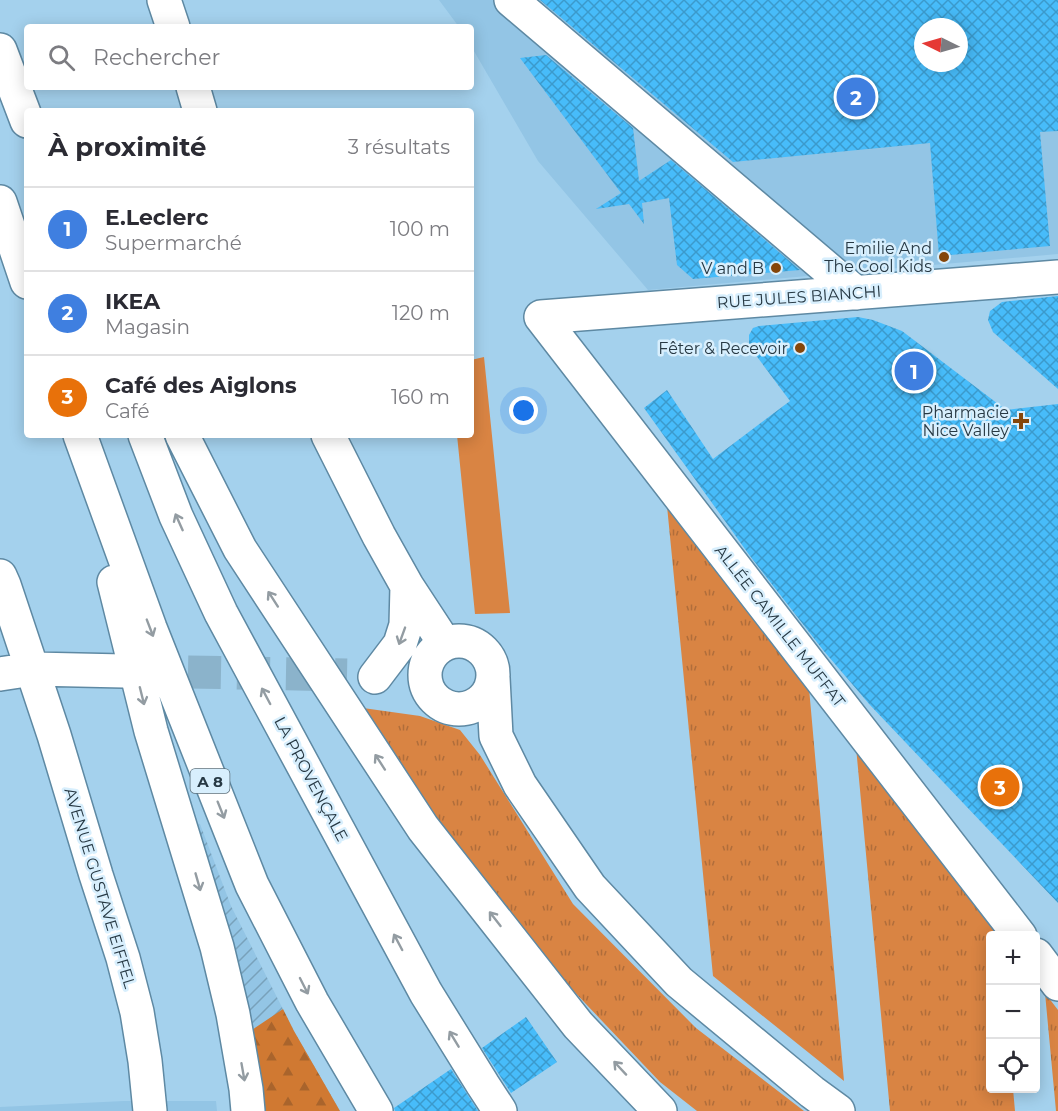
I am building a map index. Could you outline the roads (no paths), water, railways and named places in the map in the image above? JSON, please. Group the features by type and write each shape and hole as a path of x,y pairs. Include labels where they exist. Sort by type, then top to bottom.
{"main road":[{"path":"164,0 172,24"},
{"path":"511,0 856,293"},
{"path":"0,50 24,113"},
{"path":"194,90 200,108"},
{"path":"0,202 24,273"},
{"name":"RUE JULES BIANCHI","path":"541,316 649,323 856,293 1058,277"},
{"name":"ALLÉE CAMILLE MUFFAT","path":"541,316 1016,931"},
{"path":"79,438 151,731 217,947 233,1014 248,1111"},
{"name":"A 8","path":"79,438 150,628 252,885 312,1002 376,1111"},
{"name":"LA PROVENÇALE","path":"146,438 177,516 221,612 426,993 500,1111"},
{"path":"184,438 240,549 423,828 579,1024 660,1111"},
{"path":"330,438 379,536 444,644"},
{"name":"AVENUE GUSTAVE EIFFEL","path":"2,581 33,669 123,958 137,1012 150,1111"},
{"path":"407,586 406,626 400,644 361,676 424,678"},
{"path":"492,678 490,688 476,704 456,709 444,706 435,699 428,690 424,678 431,654 444,644 456,641 468,642 487,655 491,666 492,678 496,736 520,785 590,887 679,982 838,1111"},
{"path":"0,674 33,669 124,671"},
{"path":"456,709 496,736"},
{"path":"1040,961 1058,984"}],"tunnel":[{"path":"139,671 347,675"}],"place":[{"name":"IKEA","path":"856,97"},
{"name":"Emilie And The Cool Kids","path":"944,257"},
{"name":"V and B","path":"776,268"},
{"name":"Fêter & Recevoir","path":"800,348"},
{"name":"E.Leclerc","path":"914,371"},
{"name":"Pharmacie Nice Valley","path":"1021,421"},
{"name":"Café des Aiglons","path":"1000,787"}]}
